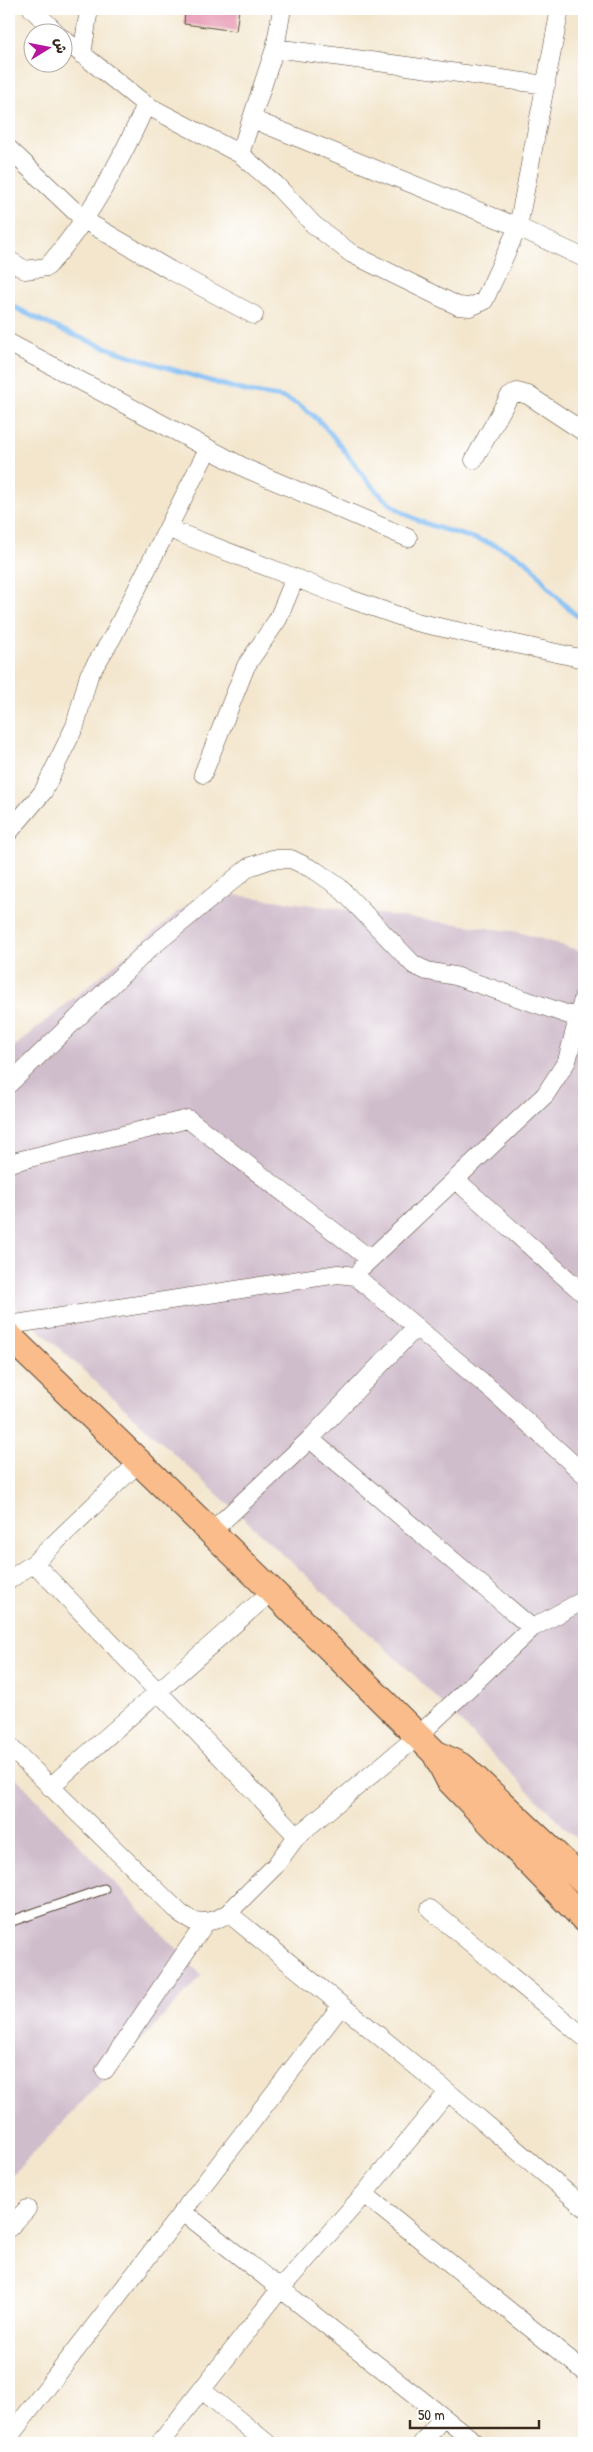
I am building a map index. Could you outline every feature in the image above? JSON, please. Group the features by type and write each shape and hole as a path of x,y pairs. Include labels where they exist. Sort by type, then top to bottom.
{"main road":[{"path":"9,1336 427,1744 463,1767 584,1880"},
{"path":"427,1744 449,1780 584,1918"}],"street":[{"path":"32,9 46,22"},
{"path":"82,55 89,9"},
{"path":"240,154 275,48 282,9"},
{"path":"72,46 146,105 240,154 275,184 314,226 352,254 458,306 470,306 484,301 518,227 560,9"},
{"path":"275,48 546,85"},
{"path":"9,260 25,270 48,267 68,244 84,220 127,147 146,105"},
{"path":"252,119 518,227 584,258"},
{"path":"9,149 84,220 170,270 254,315"},
{"path":"9,343 247,470 408,538"},
{"path":"474,460 512,393 522,392 528,395 584,432"},
{"path":"9,832 43,792 75,726 89,675 112,638 208,449"},
{"path":"169,528 294,578 416,622 584,659"},
{"path":"203,774 246,666 278,619 294,578"},
{"path":"9,1084 148,949 249,867 272,859 291,859 316,871 338,886 414,965 427,971 455,976 578,1018"},
{"path":"355,1276 370,1259 545,1095 567,1061 584,995"},
{"path":"9,1163 188,1119 370,1259"},
{"path":"455,1179 584,1294"},
{"path":"9,1325 328,1276 355,1276 494,1392 584,1474"},
{"path":"211,1532 310,1439 416,1327"},
{"path":"310,1439 532,1628"},
{"path":"9,1580 34,1563 140,1462"},
{"path":"34,1563 297,1836"},
{"path":"50,1787 272,1591"},
{"path":"9,1746 181,1914 193,1921 206,1922 218,1919 228,1913 275,1866 297,1836 427,1744 532,1628 584,1600"},
{"path":"430,1908 584,2037"},
{"path":"228,1913 448,2092 584,2207"},
{"path":"104,2070 206,1922"},
{"path":"14,2435 182,2211 341,2006"},
{"path":"160,2443 203,2391 281,2288 364,2194 448,2092"},
{"path":"364,2194 584,2371"},
{"path":"9,2228 27,2209"},
{"path":"182,2211 476,2443"},
{"path":"203,2391 267,2443"},
{"path":"422,2443 443,2417"}],"lane":[{"path":"9,1922 104,1889"}],"shaded area":[{"path":"204,891 518,932 584,952 584,1847 415,1676 9,1302 9,1051"},
{"path":"9,1770 202,1976 9,2179"}],"building":[{"path":"185,9 239,9 236,31 184,24"}],"waterway":[{"path":"9,304 57,328 133,357 237,389 287,399 304,408 332,434 367,480 380,495 395,507 424,523 488,543 523,559 535,570 557,597 584,622"}]}
